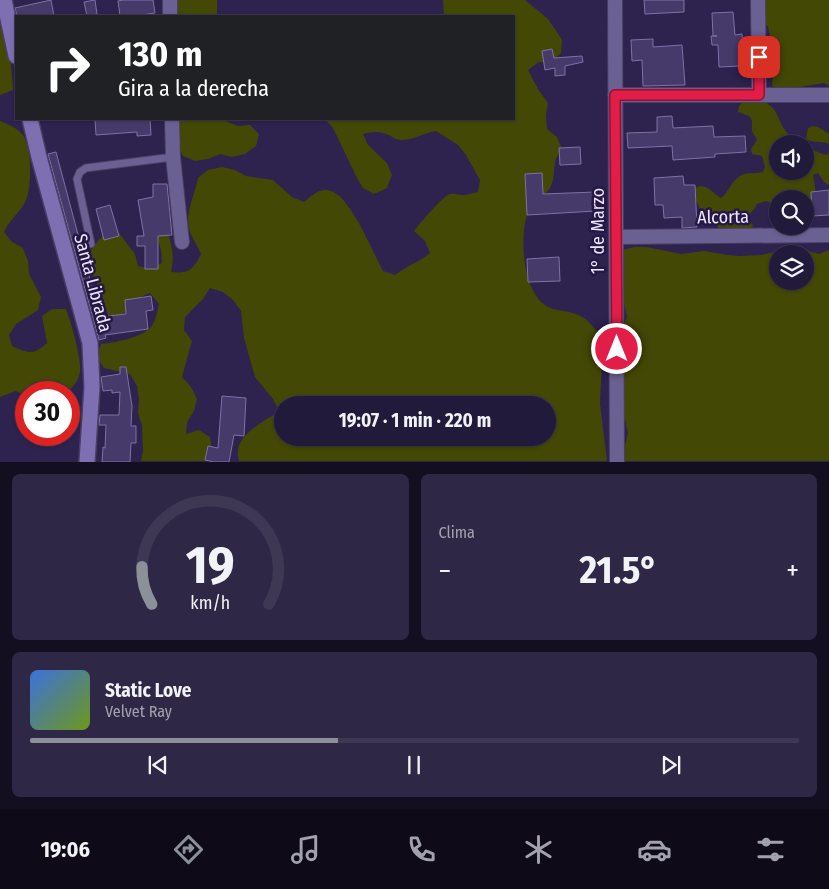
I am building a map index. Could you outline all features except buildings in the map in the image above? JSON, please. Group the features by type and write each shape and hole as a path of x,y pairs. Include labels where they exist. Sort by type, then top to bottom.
{"street":[{"path":"4,0 15,51"},
{"path":"170,0 170,15"},
{"name":"1° de Marzo","path":"615,0 617,462"},
{"path":"758,0 759,95"},
{"path":"615,95 829,95"},
{"name":"Santa Librada","path":"30,120 90,343 92,387 87,462"},
{"path":"172,120 173,157 182,242"},
{"name":"Alcorta","path":"617,237 829,235"}],"lane":[{"path":"91,244 77,179 80,172 86,168 173,157"}],"shaded area":[{"path":"170,0 217,0 217,15 167,15"},
{"path":"443,0 525,0 547,18 562,40 561,53 551,62 539,62 528,70 548,103 547,129 557,137 562,149 556,159 551,186 532,205 526,218 523,244 524,259 531,287 545,305 580,316 600,335 598,348 602,361 600,404 607,461 239,461 238,452 244,437 274,414 274,446 556,446 556,396 274,396 274,401 255,377 244,338 241,311 233,300 223,292 210,288 203,299 185,317 184,330 192,341 182,377 191,387 197,399 194,411 187,422 186,434 199,430 210,437 212,450 209,461 141,461 143,451 142,425 138,413 139,399 137,386 130,374 104,368 97,357 101,344 128,339 147,331 154,322 159,304 150,293 138,298 121,316 108,315 100,289 88,265 90,252 98,241 107,232 119,233 135,254 138,266 150,269 162,263 157,236 168,234 172,253 171,272 190,270 201,254 190,232 188,223 189,210 198,178 208,170 222,167 235,170 246,176 273,180 292,197 304,202 313,194 324,190 339,195 354,214 383,271 395,275 430,253 425,241 414,231 417,227 446,196 478,192 480,180 458,145 436,131 401,140 380,132 363,134 368,145 387,163 392,175 387,188 374,194 363,188 333,128 326,120 515,120 515,15 444,15"},
{"path":"760,0 829,0 829,86 824,83 782,90 772,86 774,64 768,47 770,36 768,26 757,23"},
{"path":"0,15 9,36 13,90 0,95"},
{"path":"748,100 767,103 776,112 790,135 769,135 769,180 814,180 815,195 814,198 814,190 769,190 769,202 766,201 757,204 748,217 753,226 750,230 719,230 713,214 702,213 695,198 695,188 706,187 721,198 739,177 763,172 765,167 762,156 752,154 751,149 757,140 752,131 752,120 749,116 738,112 739,106"},
{"path":"177,120 223,120 238,126 250,125 259,134 256,146 245,154 232,157 220,154 208,159 195,161 183,156 177,144"},
{"path":"0,121 15,128 23,135 28,149 30,167 26,200 4,232 12,242 23,248 28,261 29,274 41,297 38,310 16,324 9,335 12,346 27,352 38,350 47,343 42,316 52,309 66,309 76,341 80,372 77,381 15,381 15,391 0,397"},
{"path":"818,127 829,134 829,144 814,141 814,135 807,135 808,128"},
{"path":"814,150 827,155 829,152 829,185 824,182 818,173 814,175"},
{"path":"634,247 646,247 681,254 704,251 739,256 769,253 769,290 814,290 814,253 819,254 829,250 829,461 616,461 616,453 625,445 628,433 622,407 622,327 627,317 622,293 623,250"}],"route":[{"path":"617,349 615,95 759,95 759,57"}]}
